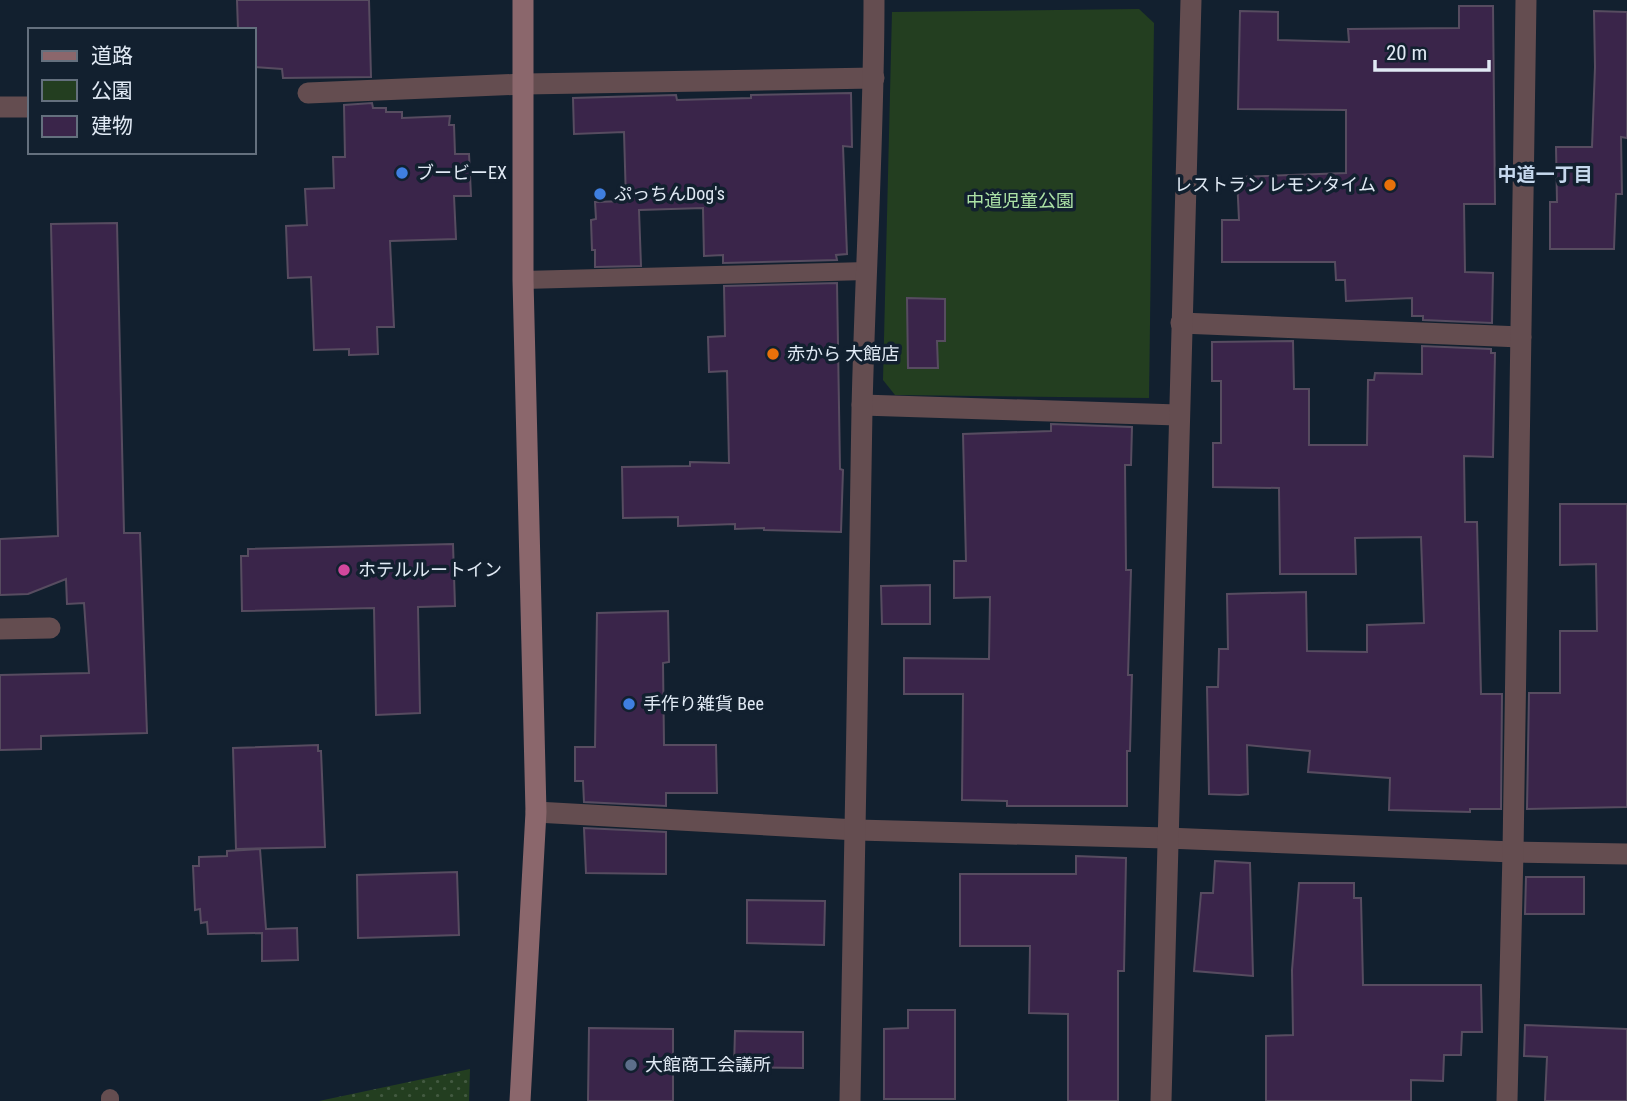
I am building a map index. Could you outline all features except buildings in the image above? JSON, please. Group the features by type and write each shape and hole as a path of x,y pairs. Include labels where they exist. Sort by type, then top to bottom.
{"street":[{"path":"520,1101 536,812 523,280 523,0"},
{"path":"850,1101 857,830 862,405 874,78 874,0"},
{"path":"1161,1101 1191,0"},
{"path":"1507,1101 1526,0"},
{"path":"308,93 524,84 874,78"},
{"path":"0,107 28,107"},
{"path":"1181,323 1521,337"},
{"path":"862,405 1178,415"},
{"path":"0,629 50,628"},
{"path":"536,812 857,830 1167,838 1513,852 1627,853"}],"lane":[{"path":"523,280 867,271"}],"green space":[{"name":"中道児童公園","path":"1139,9 1154,23 1149,398 895,395 883,380 892,12"},
{"path":"470,1069 469,1101 319,1101"}],"place":[{"name":"ブービーEX","path":"402,173"},
{"name":"レストラン レモンタイム","path":"1390,185"},
{"name":"ぷっちんDog's","path":"600,194"},
{"name":"赤から 大館店","path":"773,354"},
{"name":"ホテルルートイン","path":"344,570"},
{"name":"手作り雑貨 Bee","path":"629,704"},
{"name":"大館商工会議所","path":"631,1065"}],"district":[{"name":"中道一丁目","path":"1545,174"}]}
